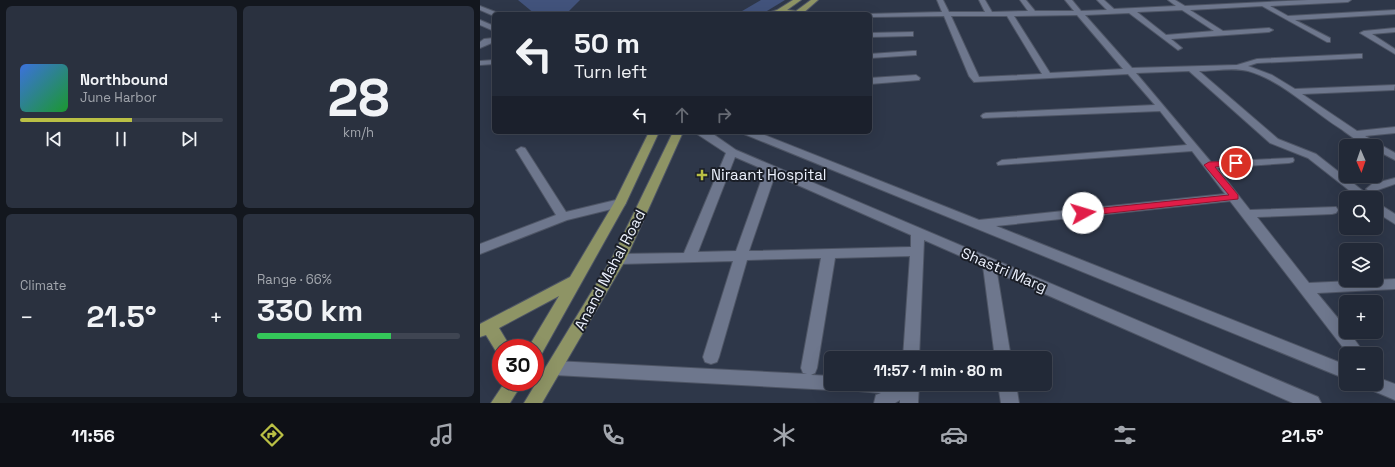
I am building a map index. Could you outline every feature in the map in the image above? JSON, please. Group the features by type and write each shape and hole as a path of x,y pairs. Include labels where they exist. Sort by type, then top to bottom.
{"main road":[{"path":"775,12 798,0"},
{"path":"799,12 815,0"},
{"path":"779,11 788,12"},
{"name":"Anand Mahal Road","path":"542,339 577,280 620,203 653,134"},
{"name":"Anand Mahal Road","path":"533,403 619,259 677,134"},
{"path":"494,339 484,329 577,280"},
{"path":"500,403 509,391"}],"street":[{"path":"940,0 974,78 982,80 1130,71 1237,67 1262,72 1363,139"},
{"path":"982,0 990,14"},
{"path":"1023,0 1033,14"},
{"path":"1068,0 1162,108 1209,165 1352,347"},
{"path":"1100,0 1113,12"},
{"path":"1171,0 1221,33"},
{"path":"872,14 1081,14 1264,3 1274,5 1348,0"},
{"path":"1264,3 1286,18 1327,40"},
{"path":"480,8 492,12"},
{"path":"1131,11 1178,48"},
{"path":"1286,18 1395,12"},
{"path":"1009,14 1048,76"},
{"path":"480,22 492,28"},
{"path":"1164,37 1269,30"},
{"path":"1395,30 1364,33 1395,52"},
{"path":"1219,41 1232,32"},
{"path":"872,35 910,34"},
{"path":"480,46 487,41 492,40"},
{"path":"872,56 913,54"},
{"path":"1237,67 1257,61 1359,56"},
{"path":"480,63 492,62"},
{"path":"1190,68 1274,141 1312,156 1364,191"},
{"path":"872,81 916,78"},
{"path":"1292,92 1394,87"},
{"path":"986,116 1162,108"},
{"path":"1354,134 1395,130"},
{"name":"Shastri Marg","path":"702,134 732,152 1312,403"},
{"path":"753,134 1339,369"},
{"path":"1002,163 1195,148"},
{"path":"521,150 563,217"},
{"path":"1383,150 1395,157"},
{"path":"689,257 732,152"},
{"path":"1209,165 1289,160"},
{"path":"711,357 741,256 771,169"},
{"path":"1372,191 1376,186 1395,181"},
{"path":"976,224 1235,197"},
{"path":"480,250 563,217 620,203"},
{"path":"1248,214 1332,210"},
{"path":"1383,211 1395,220"},
{"path":"911,351 918,232"},
{"path":"619,259 917,251"},
{"path":"809,368 829,253"},
{"path":"989,263 1002,351"},
{"path":"1306,288 1395,284"},
{"path":"555,368 824,383"},
{"path":"882,401 910,391"},
{"path":"1008,391 1010,403"}],"shaded area":[{"path":"518,0 580,0 568,12 533,12"},
{"path":"761,0 785,0 765,12 740,12"}],"place":[{"name":"Niraant Hospital","path":"702,175"}],"route":[{"path":"1083,213 1235,197 1209,165 1236,163"}]}
